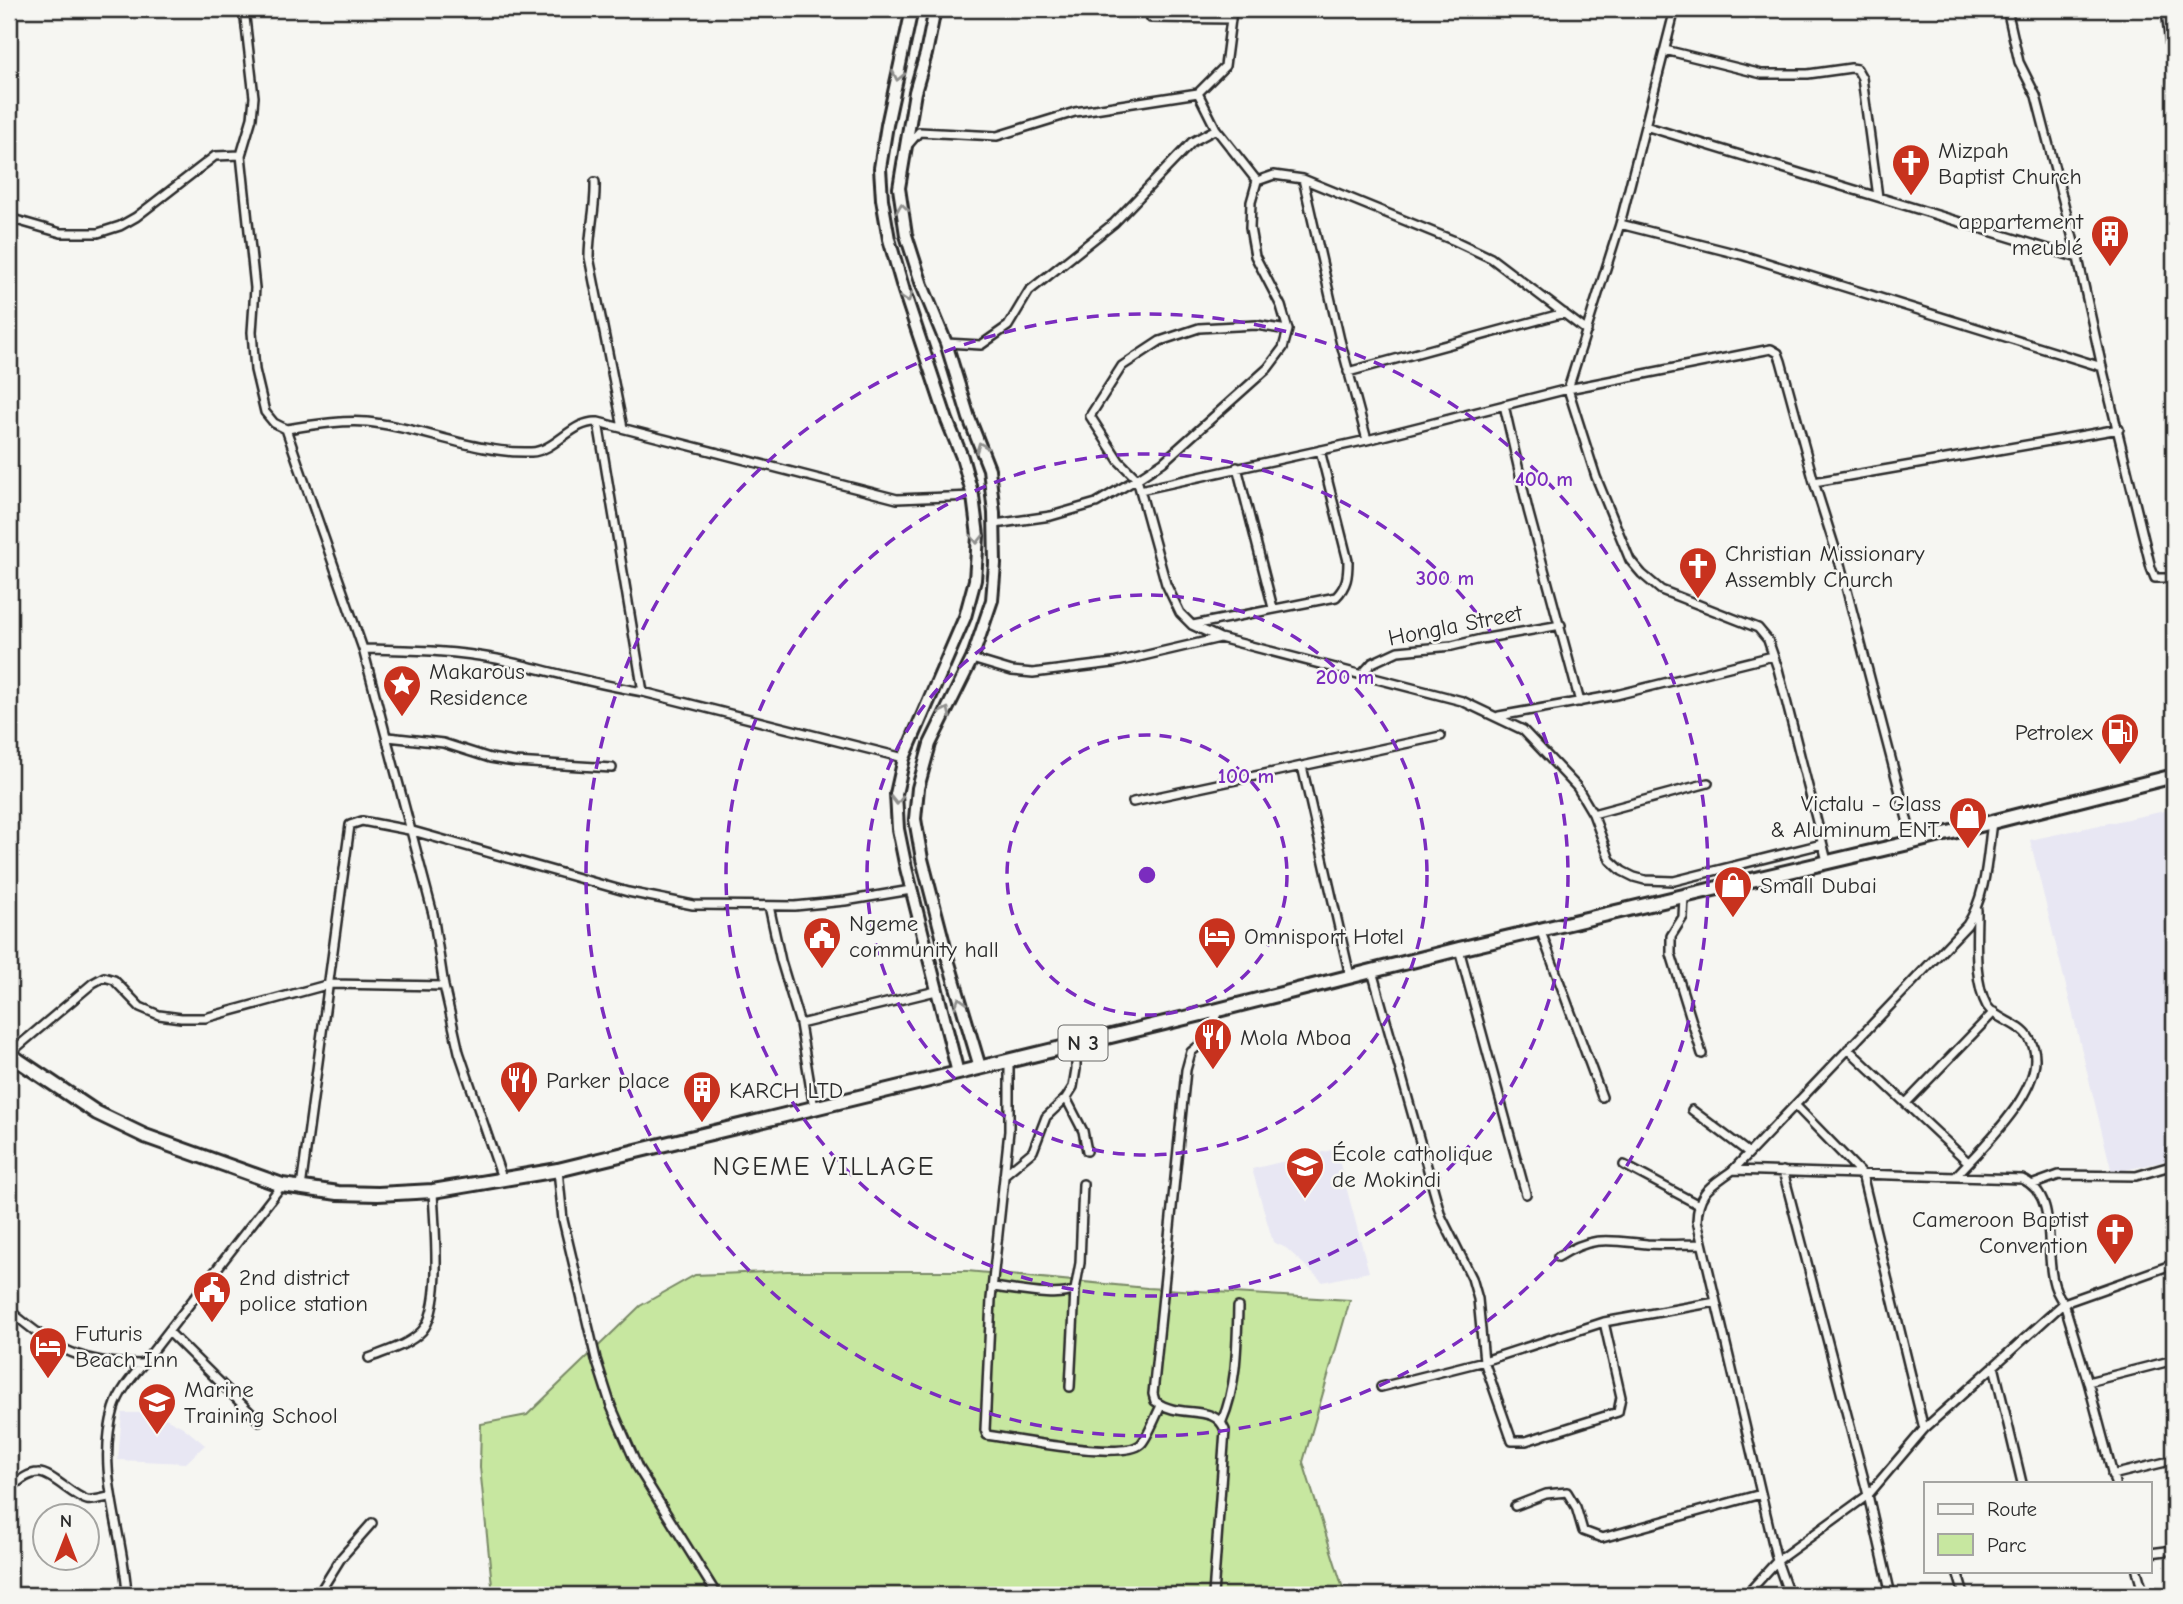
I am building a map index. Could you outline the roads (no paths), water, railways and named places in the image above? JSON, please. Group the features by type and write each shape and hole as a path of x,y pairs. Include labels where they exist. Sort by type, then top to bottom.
{"highway":[{"name":"N 3","path":"9,1054 97,1113 145,1136 282,1185 378,1194 433,1191 558,1170 1218,1010 1459,948 1913,842 2174,776"}],"main road":[{"path":"912,9 885,136 880,168 882,199 889,239 904,291 974,496 978,536 975,580 965,617 904,758 896,794 898,830 911,890 958,1073"},
{"path":"935,9 915,92 899,188 906,235 922,285 946,344 969,418 989,469 995,524 992,600 972,659 930,744 918,788 915,819 937,919 980,1067"}],"street":[{"path":"244,9 254,97 252,118 241,155 255,288 252,332 255,370 265,412 274,423 286,429 330,422 366,422 413,430 488,449 514,452 537,451 577,427 598,422 897,499 974,496"},
{"path":"1147,9 1151,18 1231,19"},
{"path":"904,149 919,132 996,136 1075,112 1198,93 1226,66 1232,9"},
{"path":"1675,9 1620,224 1568,389 1596,477 1630,560 1661,590 1758,628 1768,640 1826,861"},
{"path":"2007,9 2014,48 2036,96 2078,258 2151,568 2155,578 2174,578"},
{"path":"2166,9 2174,86"},
{"path":"1665,50 1762,74 1808,74 1857,69 1862,78 1878,197"},
{"path":"1198,93 1216,130 1257,181"},
{"path":"1645,126 2078,258"},
{"path":"946,344 981,345 1008,326 1029,291 1114,223 1192,142 1216,130"},
{"path":"9,218 61,233 98,233 136,217 215,156 241,155"},
{"path":"1257,181 1274,175 1303,179 1491,258 1587,331"},
{"path":"1303,179 1367,440"},
{"path":"995,524 1051,516 1096,503 1163,462 1268,368 1283,348 1288,330 1281,306 1255,256 1250,228 1251,202 1257,181"},
{"path":"595,182 596,209 589,236 589,257 623,428"},
{"path":"1620,224 1742,255 2102,367"},
{"path":"1349,372 1564,313"},
{"path":"1288,330 1255,325 1199,328 1160,341 1122,366 1090,416 1119,461 1137,479 1166,584 1180,613 1192,625 1220,638 1462,701 1523,730 1577,786 1593,814 1610,860 1622,871 1646,880 1674,881 1822,844"},
{"path":"1140,490 1367,440 1568,389 1771,349 1778,353 1781,361 1840,564 1913,842"},
{"path":"1504,405 1528,510 1580,702"},
{"path":"598,422 643,692"},
{"path":"286,429 363,649 433,914 444,986 459,1052 503,1181"},
{"path":"1814,482 2119,429"},
{"path":"1192,625 1336,597 1345,588 1348,561 1320,450"},
{"path":"1237,467 1273,608"},
{"name":"Hongla Street","path":"1362,674 1372,663 1398,652 1452,646 1561,625"},
{"path":"972,659 1012,671 1033,673 1113,663 1220,638"},
{"path":"363,649 421,650 496,659 601,686 643,692 904,758"},
{"path":"1498,717 1642,689 1773,656"},
{"path":"1133,802 1441,736"},
{"path":"388,737 443,743 490,758 515,762 612,768"},
{"path":"1302,766 1350,976"},
{"path":"1593,814 1708,783"},
{"path":"301,1188 350,825 362,821 410,830 628,892 693,905 796,906 911,890"},
{"path":"1789,1595 1777,1561 1702,1244 1697,1205 1704,1192 1733,1170 1968,925 1977,909 1983,888 1992,822"},
{"path":"1685,895 1683,917 1671,936 1671,954 1702,1054"},
{"path":"769,906 781,961 800,1024 814,1108"},
{"path":"1955,1177 2017,1108 2030,1083 2034,1065 2030,1039 2023,1031 1988,1008 1978,960 1977,909"},
{"path":"1539,929 1602,1097"},
{"path":"1459,948 1526,1194"},
{"path":"1372,971 1441,1216 1462,1254 1475,1288 1484,1361 1512,1441 1525,1441 1618,1412 1621,1397 1604,1322"},
{"path":"9,1054 93,982 104,977 114,980 140,1007 159,1015 181,1018 205,1018 330,984 444,986"},
{"path":"800,1024 936,991"},
{"path":"1213,1595 1225,1430 1222,1421 1213,1415 1175,1411 1161,1406 1155,1401 1153,1394 1186,1070 1192,1052 1206,1040 1218,1010"},
{"path":"1906,1103 1994,1012"},
{"path":"1003,1175 1033,1151 1046,1116 1066,1098 1073,1087 1076,1044"},
{"path":"1848,1049 1968,1162"},
{"path":"1009,1060 1009,1131 992,1287 986,1392 987,1435 1096,1450 1127,1451 1141,1444 1161,1406"},
{"path":"1066,1098 1083,1131 1087,1151"},
{"path":"1795,1105 1862,1174 1924,1429"},
{"path":"1692,1110 1749,1153"},
{"path":"1624,1165 1697,1205"},
{"path":"2034,1184 2059,1175 2136,1176 2174,1166"},
{"path":"558,1170 563,1220 593,1347 611,1406 639,1468 717,1595"},
{"path":"1733,1170 2022,1179 2034,1184 2042,1199 2051,1242 2052,1282 2064,1303 2113,1479 2174,1460"},
{"path":"1783,1171 1868,1495 1891,1595"},
{"path":"1070,1387 1075,1290 1082,1235 1083,1184"},
{"path":"127,1595 126,1568 109,1497 107,1476 114,1407 129,1380 282,1185"},
{"path":"369,1358 402,1344 422,1331 432,1314 435,1295 433,1191"},
{"path":"1558,1258 1576,1246 1613,1239 1649,1244 1702,1244"},
{"path":"1746,1595 1777,1561 1868,1495 1924,1429 2064,1303 2174,1264"},
{"path":"992,1287 1052,1293 1069,1293 1075,1290"},
{"path":"1381,1387 1484,1361 1604,1322 1716,1301"},
{"path":"1222,1421 1229,1404 1237,1350 1238,1307"},
{"path":"9,1310 57,1346 86,1359 116,1364 143,1364"},
{"path":"169,1332 260,1421"},
{"path":"2088,1382 2174,1360"},
{"path":"1994,1366 2022,1482"},
{"path":"9,1489 36,1473 46,1474 60,1486 86,1500 109,1497"},
{"path":"1515,1506 1546,1494 1567,1492 1576,1507 1583,1531 1602,1538 1761,1494"},
{"path":"318,1595 341,1558 372,1523"},
{"path":"2152,1553 2174,1550"},
{"path":"1957,1572 1964,1595"},
{"path":"2137,1572 2144,1595"}],"place":[{"name":"Mizpah Baptist Church","path":"1911,197"},
{"name":"appartement meublé","path":"2110,268"},
{"name":"Christian Missionary Assembly Church","path":"1698,600"},
{"name":"Makarous Residence","path":"402,718"},
{"name":"Petrolex","path":"2120,766"},
{"name":"Victalu - Glass & Aluminum ENT.","path":"1968,850"},
{"name":"Small Dubai","path":"1733,919"},
{"name":"Ngeme community hall","path":"822,970"},
{"name":"Omnisport Hotel","path":"1217,970"},
{"name":"Mola Mboa","path":"1213,1071"},
{"name":"Parker place","path":"519,1114"},
{"name":"KARCH LTD","path":"702,1124"},
{"name":"École catholique de Mokindi","path":"1305,1200"},
{"name":"Cameroon Baptist Convention","path":"2115,1266"},
{"name":"2nd district police station","path":"212,1324"},
{"name":"Futuris Beach Inn","path":"48,1380"},
{"name":"Marine Training School","path":"157,1436"}],"district":[{"name":"NGEME VILLAGE","path":"824,1166"}]}
